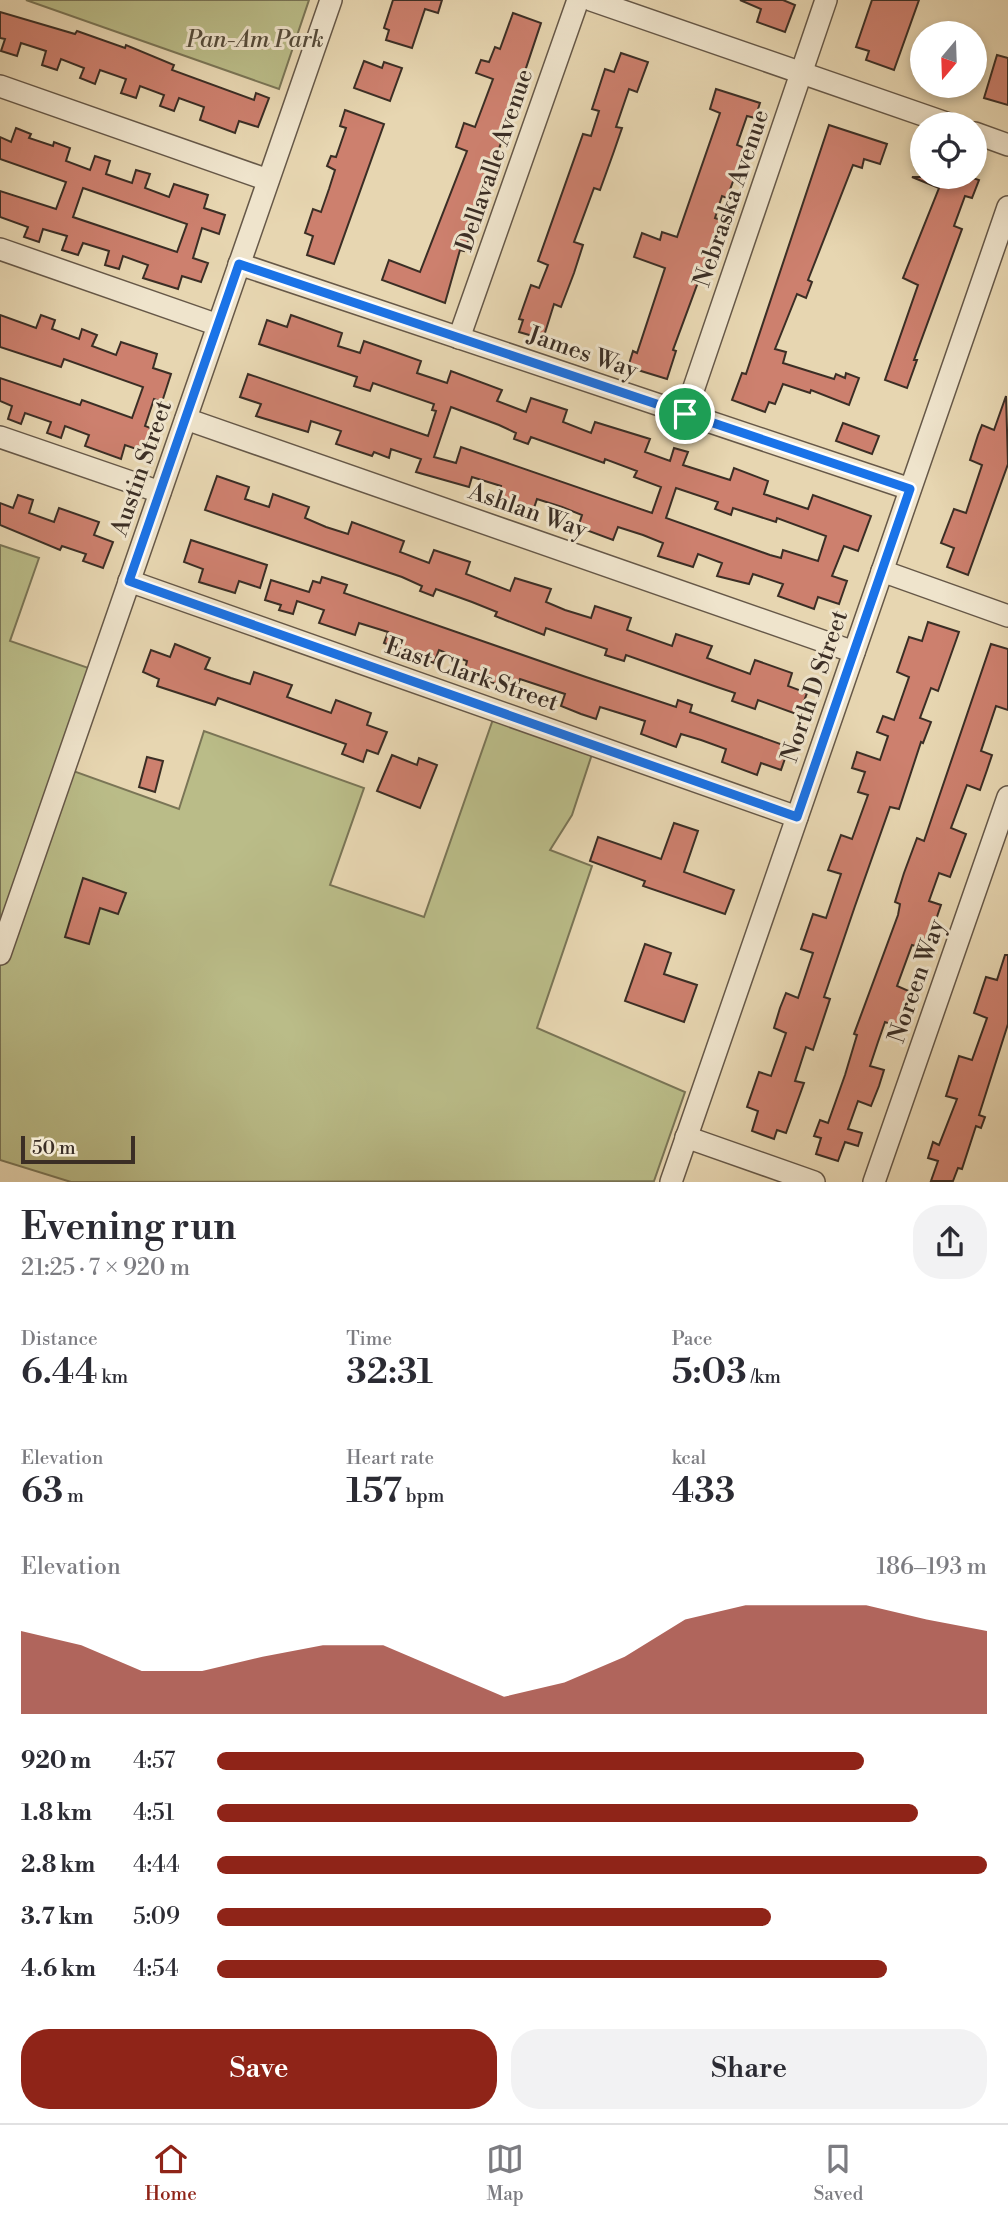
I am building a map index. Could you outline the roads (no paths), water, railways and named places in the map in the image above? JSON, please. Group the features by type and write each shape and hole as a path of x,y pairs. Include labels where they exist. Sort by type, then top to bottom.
{"street":[{"name":"Austin Street","path":"0,954 331,0"},
{"name":"Dellavalle Avenue","path":"459,338 578,0"},
{"path":"591,0 914,112"},
{"name":"Nebraska Avenue","path":"685,414 826,0"},
{"path":"0,86 268,180"},
{"path":"987,137 1008,145"},
{"name":"North D Street","path":"671,1181 1008,207"},
{"path":"0,248 218,325"},
{"name":"James Way","path":"239,264 910,489"},
{"name":"Ashlan Way","path":"186,419 854,652"},
{"path":"0,437 160,492"},
{"path":"882,571 1008,616"},
{"name":"East Clark Street","path":"129,581 797,817"},
{"name":"Noreen Way","path":"874,1181 1008,797"},
{"path":"686,1137 814,1181"}],"park label":[{"name":"Pan-Am Park","path":"255,39"}]}
